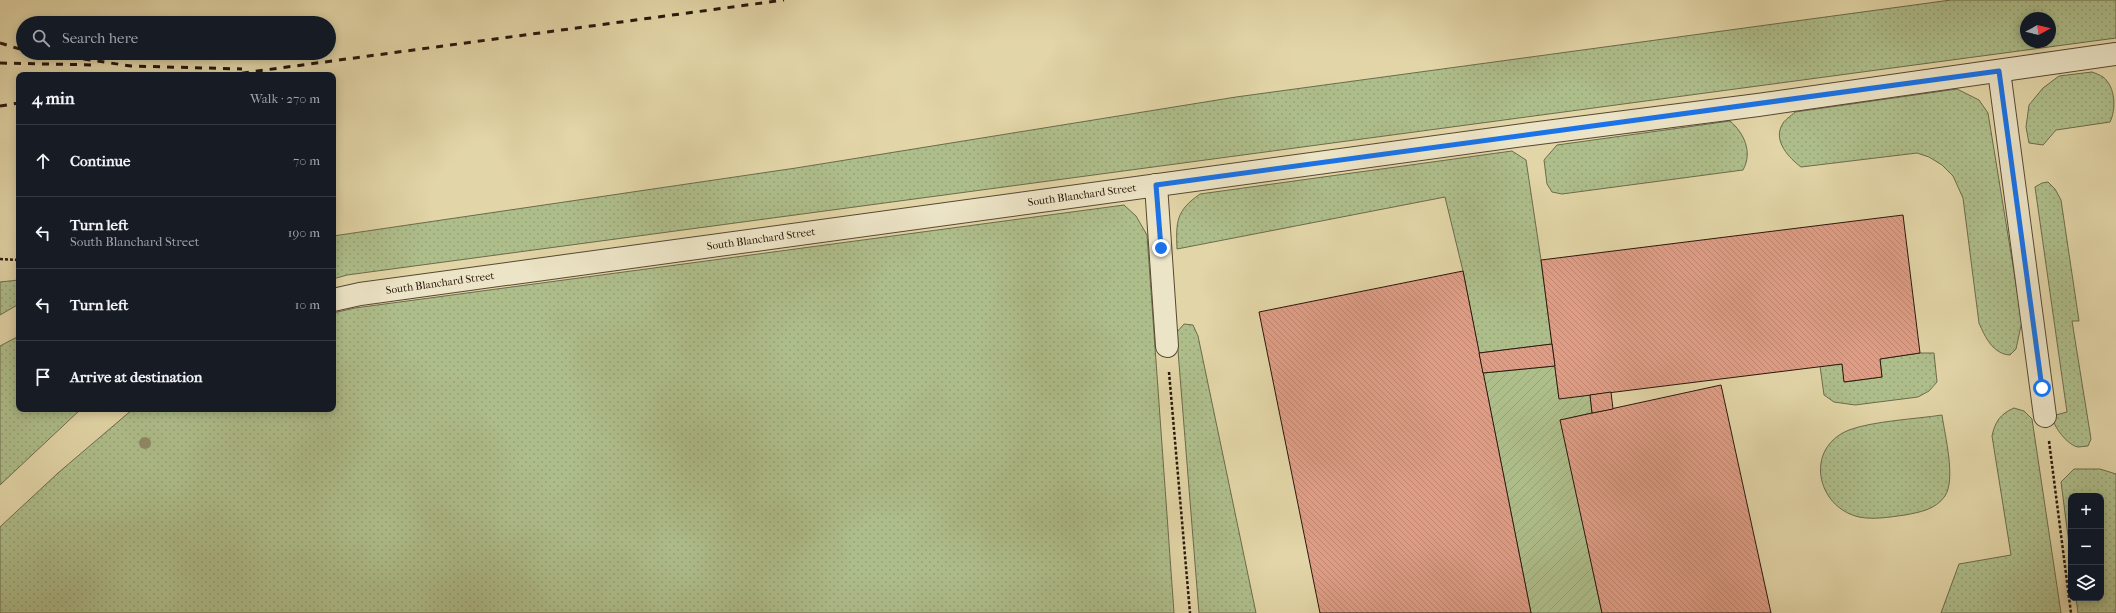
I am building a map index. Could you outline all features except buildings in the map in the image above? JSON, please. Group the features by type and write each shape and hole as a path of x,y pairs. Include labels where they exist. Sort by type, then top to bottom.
{"street":[{"name":"South Blanchard Street","path":"336,299 368,293 2116,54"},
{"path":"1999,71 2045,416"},
{"path":"1156,185 1167,346"}],"path":[{"path":"0,259 16,260"},
{"path":"1167,346 1190,613"},
{"path":"2045,416 2071,613"}],"green space":[{"path":"1951,0 2116,0 2116,38 2056,46 2056,12 2020,12 2020,48 2041,48 347,275 336,278 336,236 796,168 1236,97"},
{"path":"2092,72 2103,77 2113,92 2114,105 2110,122 2056,130 2043,145 2029,143 2026,127 2029,105 2043,88 2059,76"},
{"path":"1957,89 1979,100 1988,113 2022,321 2016,349 2010,355 1999,352 1990,344 1979,323 1963,198 1953,176 1942,165 1929,157 1917,153 1801,167 1787,154 1779,137 1783,123 1795,112"},
{"path":"1730,121 1739,131 1746,143 1747,156 1743,170 1562,194 1552,192 1547,184 1544,160 1557,145"},
{"path":"1512,151 1526,160 1552,344 1479,353 1463,271 1445,197 1177,249 1179,217 1186,206 1200,194"},
{"path":"2048,182 2055,189 2061,200 2079,321 2072,321 2091,439 2088,446 2078,447 2069,443 2058,430 2052,416 2067,412 2035,187 2042,183"},
{"path":"1124,205 1136,216 1147,235 1174,613 0,613 0,527 58,473 129,412 336,412 336,312 355,308"},
{"path":"16,280 16,306 0,315 0,282"},
{"path":"1184,324 1193,325 1198,336 1256,613 1199,613 1177,332"},
{"path":"16,338 16,412 78,412 0,485 0,346"},
{"path":"1920,353 1934,353 1937,382 1929,391 1918,397 1855,405 1834,402 1824,395 1820,366 1842,364 1845,382 1882,377 1880,359"},
{"path":"1555,366 1559,398 1590,395 1592,413 1561,420 1602,613 1531,613 1483,373"},
{"path":"2014,408 2024,411 2032,419 2061,613 1941,613 1959,564 2011,555 1992,436 1999,419 2005,413"},
{"path":"1942,415 1949,457 1950,479 1945,496 1941,501 1927,510 1911,514 1870,518 1859,517 1844,511 1833,502 1825,490 1821,476 1821,463 1826,450 1835,438 1849,430 1870,424"},
{"path":"2074,469 2100,469 2116,474 2116,613 2078,613 2076,601 2104,601 2104,493 2068,493 2068,536 2061,482"}],"railway":[{"path":"250,72 784,0"},
{"path":"0,43 16,48"},
{"path":"90,60 131,66 242,69"},
{"path":"0,63 95,65"},
{"path":"0,106 16,103"}],"route":[{"path":"1161,248 1156,185 1758,105 1999,71 2042,388"}]}
